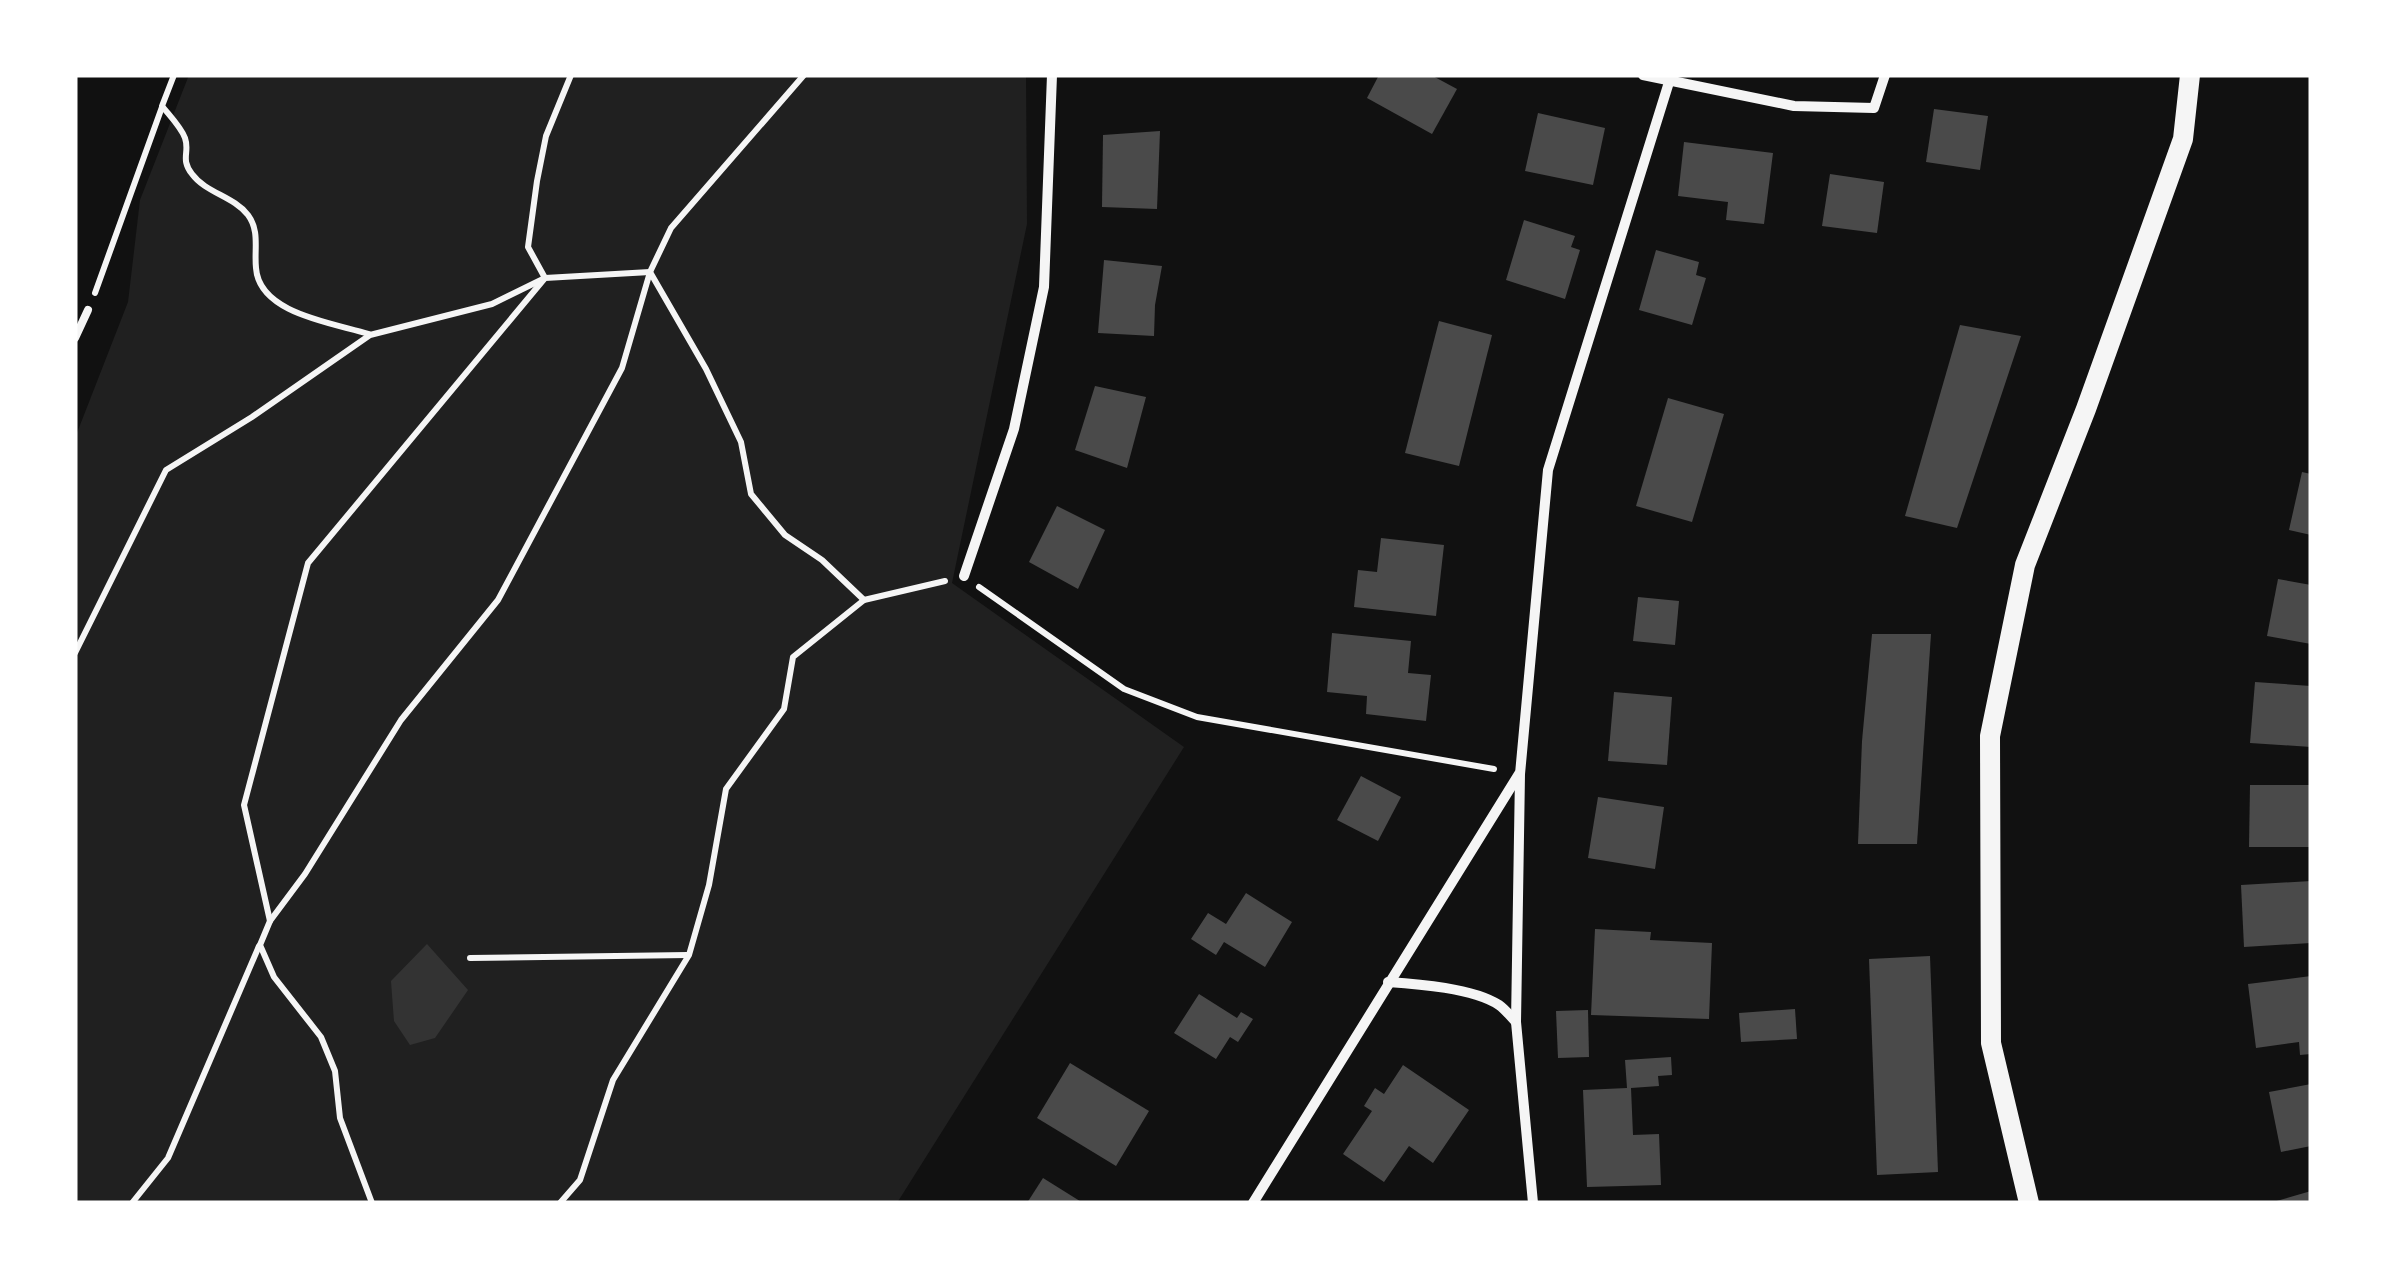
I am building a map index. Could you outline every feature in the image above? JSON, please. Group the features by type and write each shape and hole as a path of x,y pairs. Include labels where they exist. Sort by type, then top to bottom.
{"main road":[{"path":"2029,1203 1991,1043 1990,736 2024,565 2086,408 2183,139 2190,75"}],"street":[{"path":"964,576 1014,429 1044,287 1052,75"},
{"path":"1643,75 1794,106 1874,108 1885,75"},
{"path":"1533,1203 1516,1022 1520,774 1548,470 1670,79"},
{"path":"1253,1203 1520,774"},
{"path":"1388,982 1438,986 1499,1004 1516,1022"}],"lane":[{"path":"75,338 88,310"}],"path":[{"path":"88,310 174,75"},
{"path":"545,278 528,246 534,197 546,136 571,75"},
{"path":"132,1203 168,1158 270,921 305,874 401,720 498,600 622,368 650,272 671,228 804,75"},
{"path":"162,106 186,139 184,161 192,176 248,215 254,230 259,284 271,299 370,335"},
{"path":"75,653 166,470 252,418 370,335 492,304 545,278 650,272"},
{"path":"650,272 706,369 741,442 751,494 785,535 822,560 864,600"},
{"path":"270,921 244,804 308,563 545,278"},
{"path":"560,1203 580,1180 613,1080 689,955 709,886 726,789 784,710 794,656 864,600 964,576 1124,688 1197,717 1520,774"},
{"path":"260,945 274,977 321,1037 334,1071 340,1118 372,1203"},
{"path":"470,958 689,955"}],"shaded area":[{"path":"189,75 1026,75 1027,224 952,583 1184,747 897,1203 75,1203 75,438 128,302 140,200"},
{"path":"427,944 468,990 435,1038 410,1045 394,1021 391,981"}],"building":[{"path":"1379,75 1431,75 1457,89 1432,134 1367,98"},
{"path":"1934,109 1988,116 1980,170 1926,162"},
{"path":"1538,113 1605,128 1593,185 1525,171"},
{"path":"1160,131 1157,209 1102,207 1103,135"},
{"path":"1684,142 1773,153 1764,224 1726,220 1728,202 1678,196"},
{"path":"1830,174 1884,182 1877,233 1822,226"},
{"path":"1524,220 1575,236 1571,247 1580,250 1565,299 1506,280"},
{"path":"1656,250 1699,262 1696,275 1706,278 1692,325 1639,310"},
{"path":"1104,260 1162,266 1154,336 1098,333"},
{"path":"1439,321 1492,335 1459,466 1405,453"},
{"path":"1960,325 2021,336 1957,528 1905,516"},
{"path":"1095,386 1146,397 1127,468 1075,450"},
{"path":"1668,398 1724,414 1692,522 1636,506"},
{"path":"2302,472 2311,474 2311,535 2289,530"},
{"path":"1057,506 1105,530 1078,589 1029,562"},
{"path":"1381,538 1444,545 1436,616 1354,607 1358,570 1377,572"},
{"path":"2278,579 2311,585 2311,644 2267,636"},
{"path":"1638,597 1679,601 1675,645 1633,641"},
{"path":"1332,633 1411,641 1408,673 1431,675 1426,721 1366,714 1367,696 1327,692"},
{"path":"1872,634 1931,634 1917,844 1858,844"},
{"path":"2255,682 2311,686 2311,747 2250,743"},
{"path":"1614,692 1672,697 1667,765 1608,761"},
{"path":"1361,776 1401,797 1378,841 1337,820"},
{"path":"2250,785 2311,785 2311,847 2249,847"},
{"path":"1598,797 1664,807 1655,869 1588,858"},
{"path":"2311,881 2311,943 2244,947 2241,885"},
{"path":"1246,893 1292,922 1265,967 1224,942 1216,955 1191,939 1208,913 1226,924"},
{"path":"1595,929 1651,932 1650,940 1712,943 1709,1019 1591,1015"},
{"path":"1930,956 1938,1172 1877,1175 1869,959"},
{"path":"2311,976 2311,1054 2300,1055 2299,1042 2256,1048 2248,984"},
{"path":"1199,994 1237,1018 1241,1012 1253,1019 1238,1042 1230,1037 1216,1059 1174,1033"},
{"path":"1795,1009 1797,1039 1741,1042 1739,1013"},
{"path":"1588,1010 1589,1057 1558,1058 1556,1011"},
{"path":"1671,1057 1672,1075 1658,1076 1659,1086 1631,1088 1633,1135 1659,1134 1661,1185 1587,1187 1583,1090 1627,1088 1625,1060"},
{"path":"1070,1063 1149,1111 1116,1166 1037,1118"},
{"path":"1403,1065 1469,1110 1433,1163 1409,1146 1384,1182 1343,1154 1372,1111 1364,1106 1375,1088 1384,1094"},
{"path":"2311,1084 2311,1146 2281,1152 2269,1092"},
{"path":"1043,1178 1083,1203 1027,1203"},
{"path":"2311,1191 2311,1203 2273,1203 2273,1202"}]}
